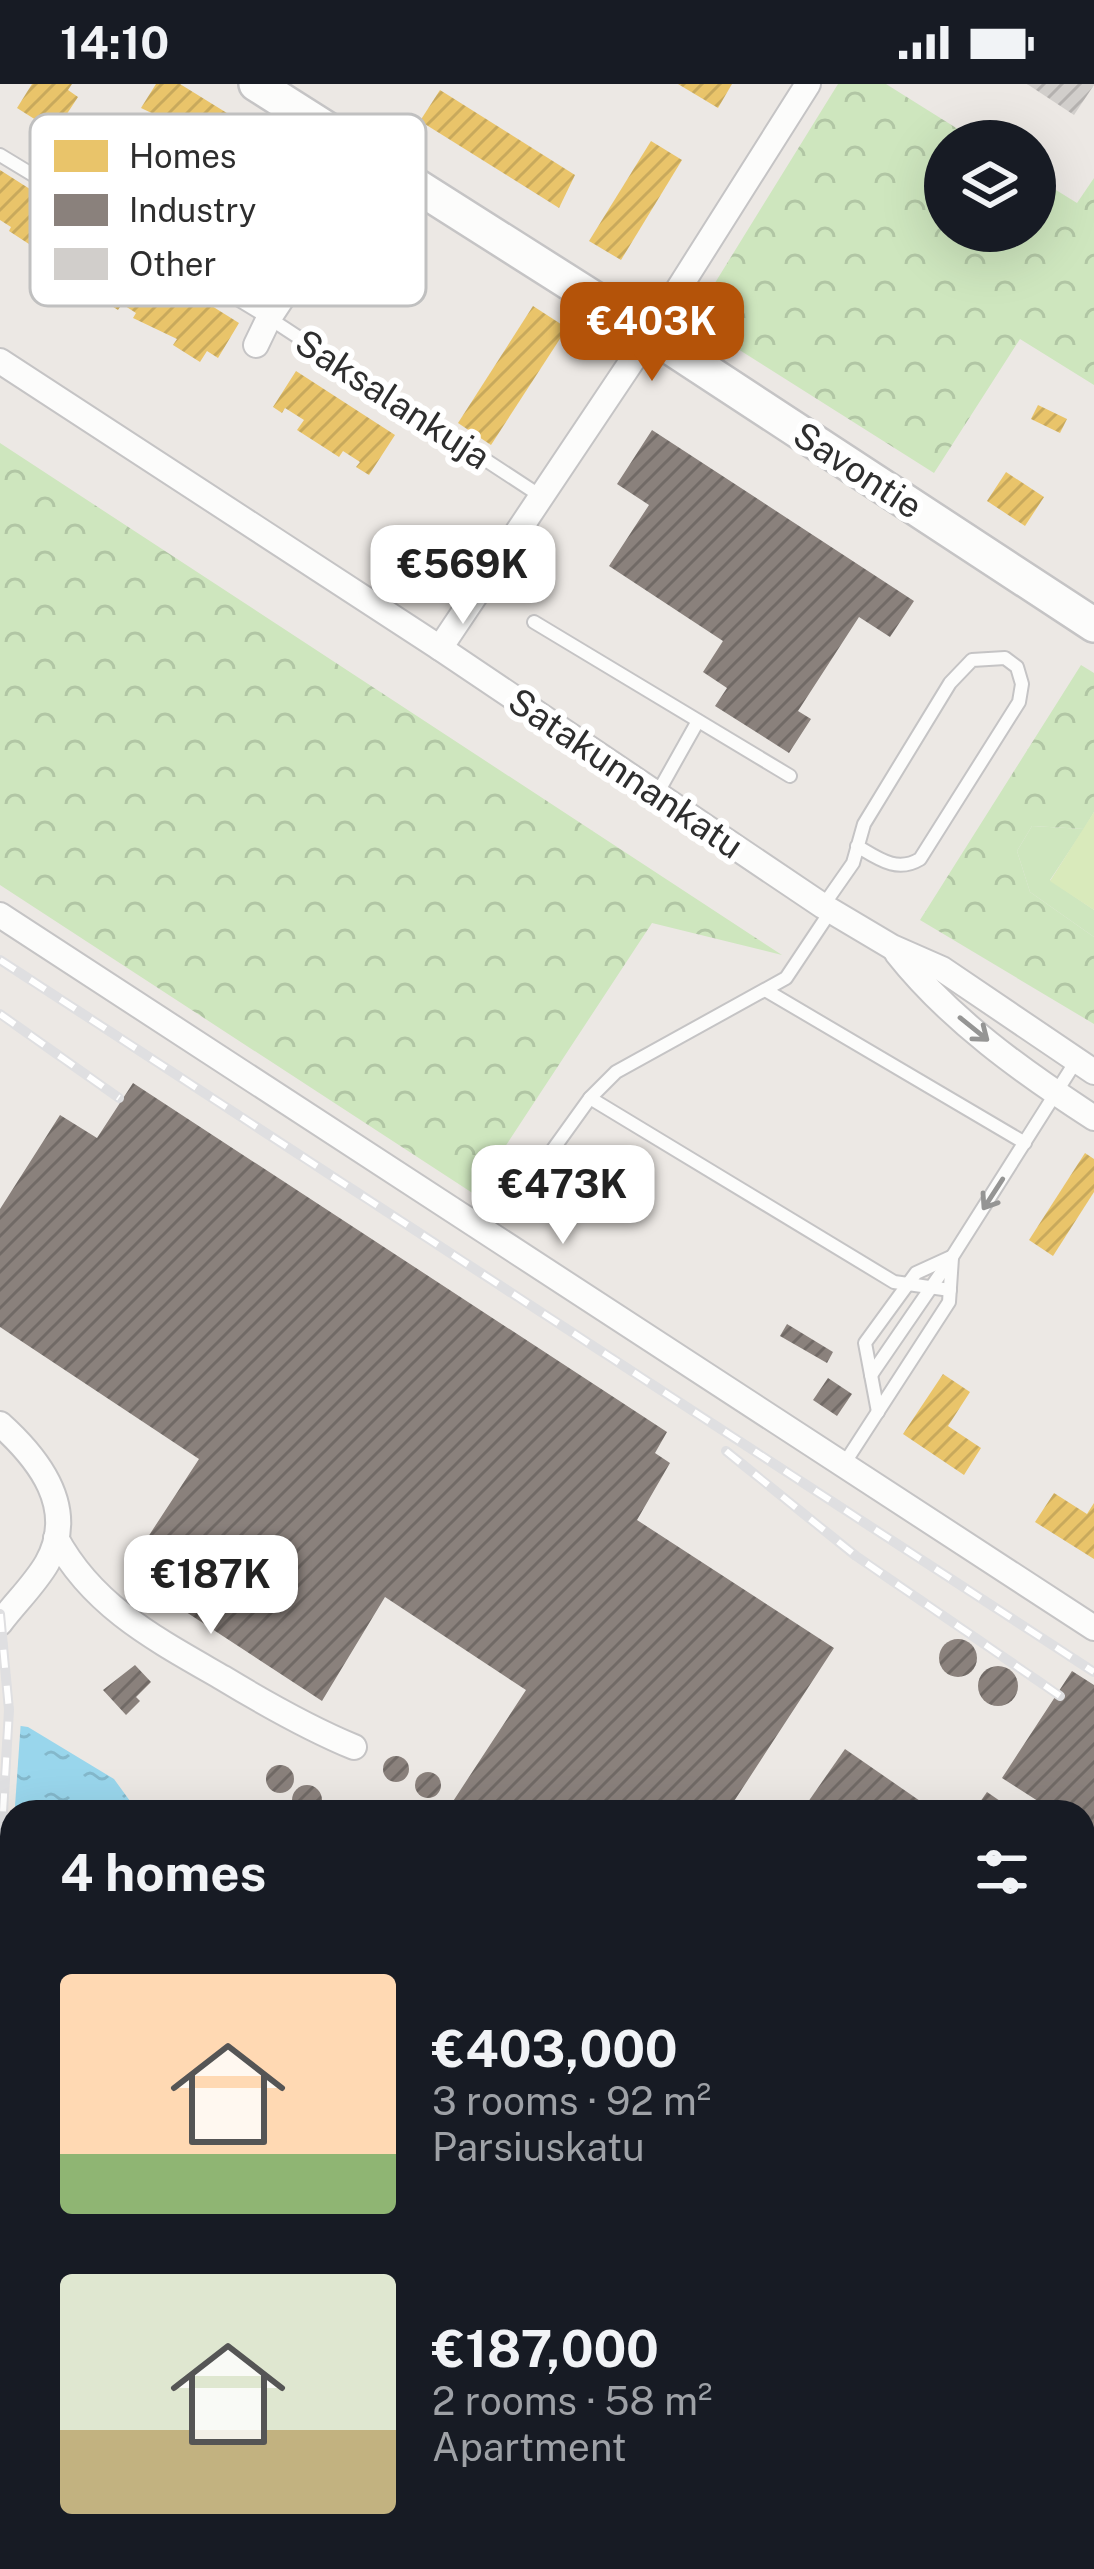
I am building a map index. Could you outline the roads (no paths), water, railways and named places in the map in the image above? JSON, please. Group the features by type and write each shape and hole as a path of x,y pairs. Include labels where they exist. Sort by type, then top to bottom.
{"street":[{"name":"Savontie","path":"256,84 302,114"},
{"path":"440,648 650,334 808,84"},
{"name":"Savontie","path":"426,193 1094,623"},
{"path":"256,345 276,306"},
{"name":"Satakunnankatu","path":"0,361 827,908 942,969 1086,1066"},
{"path":"0,915 1094,1628"},
{"name":"Satakunnankatu","path":"892,946 925,988 1094,1118"},
{"path":"0,1424 31,1452 52,1484 58,1511 47,1564 0,1623"},
{"path":"56,1538 72,1568 105,1603 140,1630 311,1730 354,1747"}],"lane":[{"name":"Saksalankuja","path":"0,155 30,173"},
{"name":"Saksalankuja","path":"251,306 539,495"},
{"path":"534,622 790,776"},
{"path":"526,1187 590,1098 616,1072 786,978 853,863 857,846 864,824 960,671 972,660 988,656 1005,658 1016,667 1022,684 1009,721 920,859 896,866 857,846"},
{"path":"656,794 698,722"},
{"path":"767,991 1025,1143"},
{"path":"871,1375 1056,1093 1086,1066"},
{"path":"590,1098 894,1282 950,1290"},
{"path":"878,1412 865,1343 916,1274 952,1257"},
{"path":"843,1466 950,1302 952,1257"}],"water":[{"path":"0,1723 28,1727 114,1779 129,1800 0,1800"}],"railway":[{"path":"0,960 1094,1672"},
{"path":"0,1014 119,1098"},
{"path":"726,1451 856,1556 1060,1696"},
{"path":"0,1614 9,1710 4,1800"}]}
